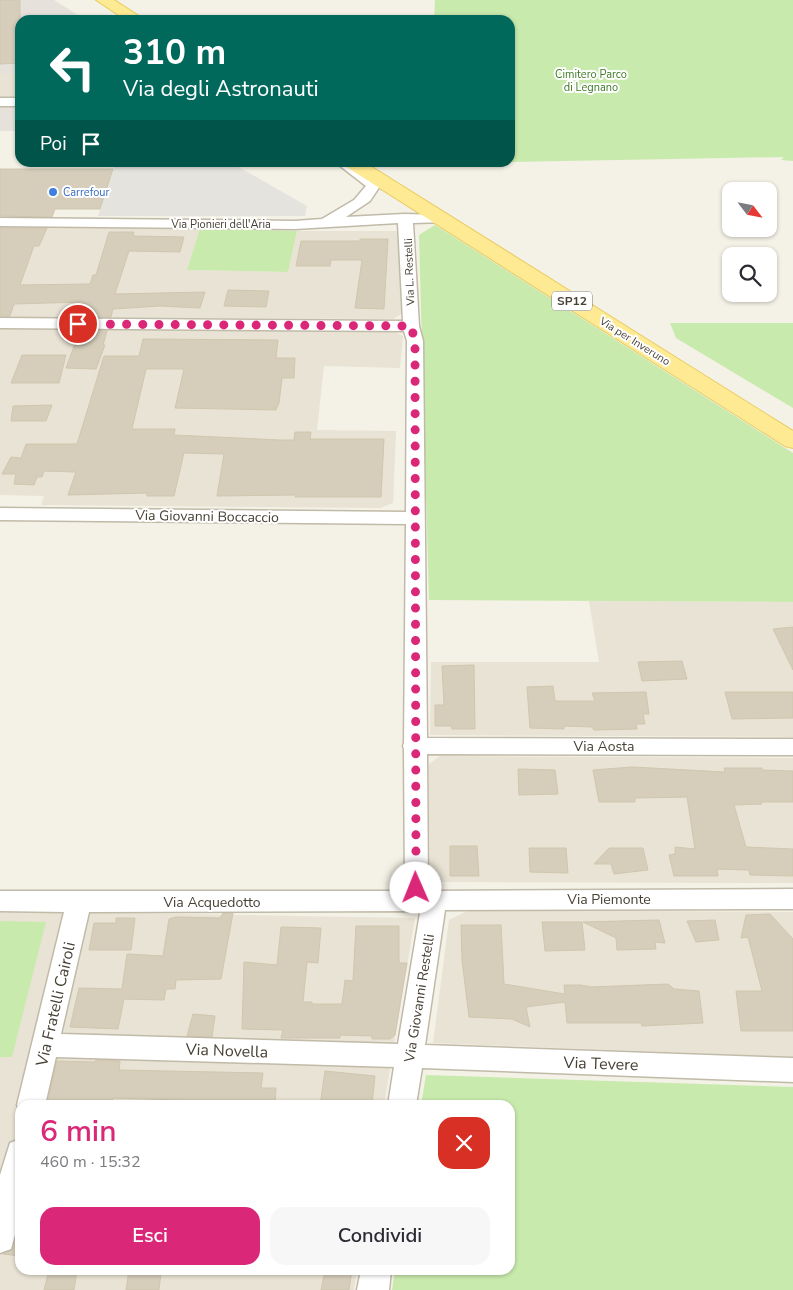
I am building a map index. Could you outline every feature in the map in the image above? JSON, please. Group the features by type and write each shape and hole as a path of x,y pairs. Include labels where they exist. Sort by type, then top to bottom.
{"main road":[{"path":"88,0 113,15"},
{"path":"103,0 128,15"},
{"name":"Via per Inveruno","path":"359,167 793,441"},
{"name":"Via per Inveruno","path":"382,167 793,421"}],"street":[{"path":"0,102 15,102"},
{"path":"324,224 356,206 369,194 373,186 367,178 350,167"},
{"name":"Via Pionieri dell'Aria","path":"0,222 324,224 404,218 441,219"},
{"name":"Via L. Restelli","path":"404,218 407,228 411,326"},
{"path":"0,323 411,326"},
{"name":"Via Giovanni Restelli","path":"403,1100 433,912 416,888 414,746 415,341 411,326"},
{"name":"Via Giovanni Boccaccio","path":"0,514 415,518"},
{"name":"Via Aosta","path":"414,746 793,747"},
{"name":"Via Piemonte","path":"424,900 793,899"},
{"name":"Via Acquedotto","path":"0,901 424,900"},
{"name":"Via Fratelli Cairoli","path":"32,1100 79,902"},
{"name":"Via Novella","path":"44,1045 410,1056"},
{"name":"Via Tevere","path":"410,1056 793,1070"},
{"path":"0,1239 15,1174"},
{"path":"372,1290 375,1275"}],"shaded area":[{"path":"0,0 54,0 78,15 15,15 15,74 0,74"},
{"path":"0,74 15,74 15,99 0,99"},
{"path":"0,99 15,99 15,131 0,131"},
{"path":"114,167 239,167 307,206 305,216 98,216"},
{"path":"0,227 200,228 187,270 288,272 297,231 401,231 403,313 393,319 0,317"},
{"path":"0,329 393,331 403,336 400,368 324,366 317,430 396,431 393,503 380,508 41,505 44,496 0,495"},
{"path":"589,601 793,602 793,737 430,735 431,662 599,662"},
{"path":"440,756 793,758 793,883 442,882 430,875 428,765"},
{"path":"469,910 793,912 793,1057 433,1043 449,920"},
{"path":"0,911 415,918 385,1100 15,1100 15,1275 356,1275 354,1290 0,1290"}],"green space":[{"name":"Cimitero Parco di Legnano","path":"435,0 793,0 793,161 781,160 784,157 515,162 515,15 434,15"},
{"path":"435,225 793,453 793,602 429,600 419,235"},
{"path":"200,228 297,231 288,272 187,270"},
{"path":"670,323 793,323 793,408 676,338"},
{"path":"0,921 46,922 12,1057 0,1057"},
{"path":"426,1075 793,1087 793,1290 392,1290 394,1275 515,1275 515,1100 422,1100"}],"building":[{"path":"0,0 20,0 20,15 15,15 15,63 0,64"},
{"name":"Carrefour","path":"0,169 113,169 100,209 55,209 52,217 0,216"},
{"path":"0,228 47,228 39,246 34,246 20,285 90,284 93,275 96,275 109,232 134,232 133,236 184,237 180,252 129,251 115,294 205,292 200,308 160,306 113,309 111,317 84,317 88,305 82,305 83,302 14,304 10,316 0,316"},
{"path":"360,239 388,239 384,309 355,308 362,260 331,260 330,266 296,266 301,241 360,241"},
{"path":"228,290 269,291 266,307 224,306"},
{"path":"80,330 107,331 103,345 105,345 96,369 66,368"},
{"path":"143,339 278,340 276,358 295,358 294,378 282,378 279,403 276,410 175,408 184,369 146,369 132,429 175,429 174,435 280,440 294,440 295,432 311,432 310,439 384,439 381,497 217,496 224,454 184,453 174,496 147,496 147,493 68,495 76,472 44,471 42,477 37,477 34,485 14,484 16,474 2,474 11,457 21,458 26,444 77,444 104,356 139,356"},
{"path":"22,355 66,355 59,383 11,383"},
{"path":"52,405 46,421 11,421 13,406"},
{"path":"793,627 793,670 773,629"},
{"path":"682,661 687,679 642,681 638,662"},
{"path":"474,665 475,729 452,729 451,726 435,726 435,705 444,705 442,666"},
{"path":"553,686 555,701 595,701 592,693 646,692 649,714 643,714 645,724 636,724 637,729 594,730 592,727 564,726 564,729 530,728 527,687"},
{"path":"725,692 793,692 793,718 732,719"},
{"path":"632,767 725,772 724,768 762,768 762,770 793,771 793,802 761,802 762,804 734,805 746,847 793,849 793,876 750,875 749,870 717,869 718,876 674,876 669,855 675,854 675,847 695,849 687,797 635,798 635,802 599,802 593,770"},
{"path":"518,769 555,770 558,794 519,795"},
{"path":"450,846 477,846 479,876 450,876"},
{"path":"529,848 566,848 568,873 530,872"},
{"path":"609,848 643,848 648,870 614,874 611,864 594,864"},
{"path":"223,913 233,913 221,979 176,980 175,989 166,989 164,1000 124,999 118,1029 70,1027 79,988 122,989 127,954 163,956 169,919 176,917 220,918"},
{"path":"770,914 793,939 793,1031 741,1031 736,991 762,991 748,937 741,938 746,915"},
{"path":"116,918 135,918 131,950 89,950 94,923 116,923"},
{"path":"659,920 665,943 655,942 656,949 617,950 616,938 583,922"},
{"path":"715,920 719,940 696,942 687,921"},
{"path":"542,922 582,922 585,950 545,951"},
{"path":"461,925 501,925 504,984 565,994 564,985 591,987 668,984 674,989 699,991 703,1023 642,1026 641,1023 567,1023 565,1002 526,1007 530,1027 512,1019 469,1017 462,960"},
{"path":"356,926 399,926 399,963 407,963 395,1035 390,1039 372,1039 372,1036 340,1035 340,1038 281,1038 283,1030 242,1029 244,962 277,965 281,927 321,928 318,963 307,962 303,1002 312,1002 312,1004 342,1004 345,980 353,981"},
{"path":"193,1014 215,1016 212,1037 187,1036"},
{"path":"96,1060 120,1061 119,1070 263,1073 261,1088 276,1088 275,1100 113,1098 113,1100 48,1100 57,1061 95,1062"},
{"path":"325,1071 375,1076 373,1100 321,1100"},
{"path":"15,1243 15,1255 3,1254 13,1250"},
{"path":"48,1275 76,1275 74,1290 44,1290"},
{"path":"128,1275 161,1275 159,1290 126,1290"},
{"path":"324,1275 351,1275 349,1290 321,1290"}],"place":[{"name":"Carrefour","path":"53,192"}],"route":[{"path":"78,324 411,326 415,341 414,746 416,888"}]}
